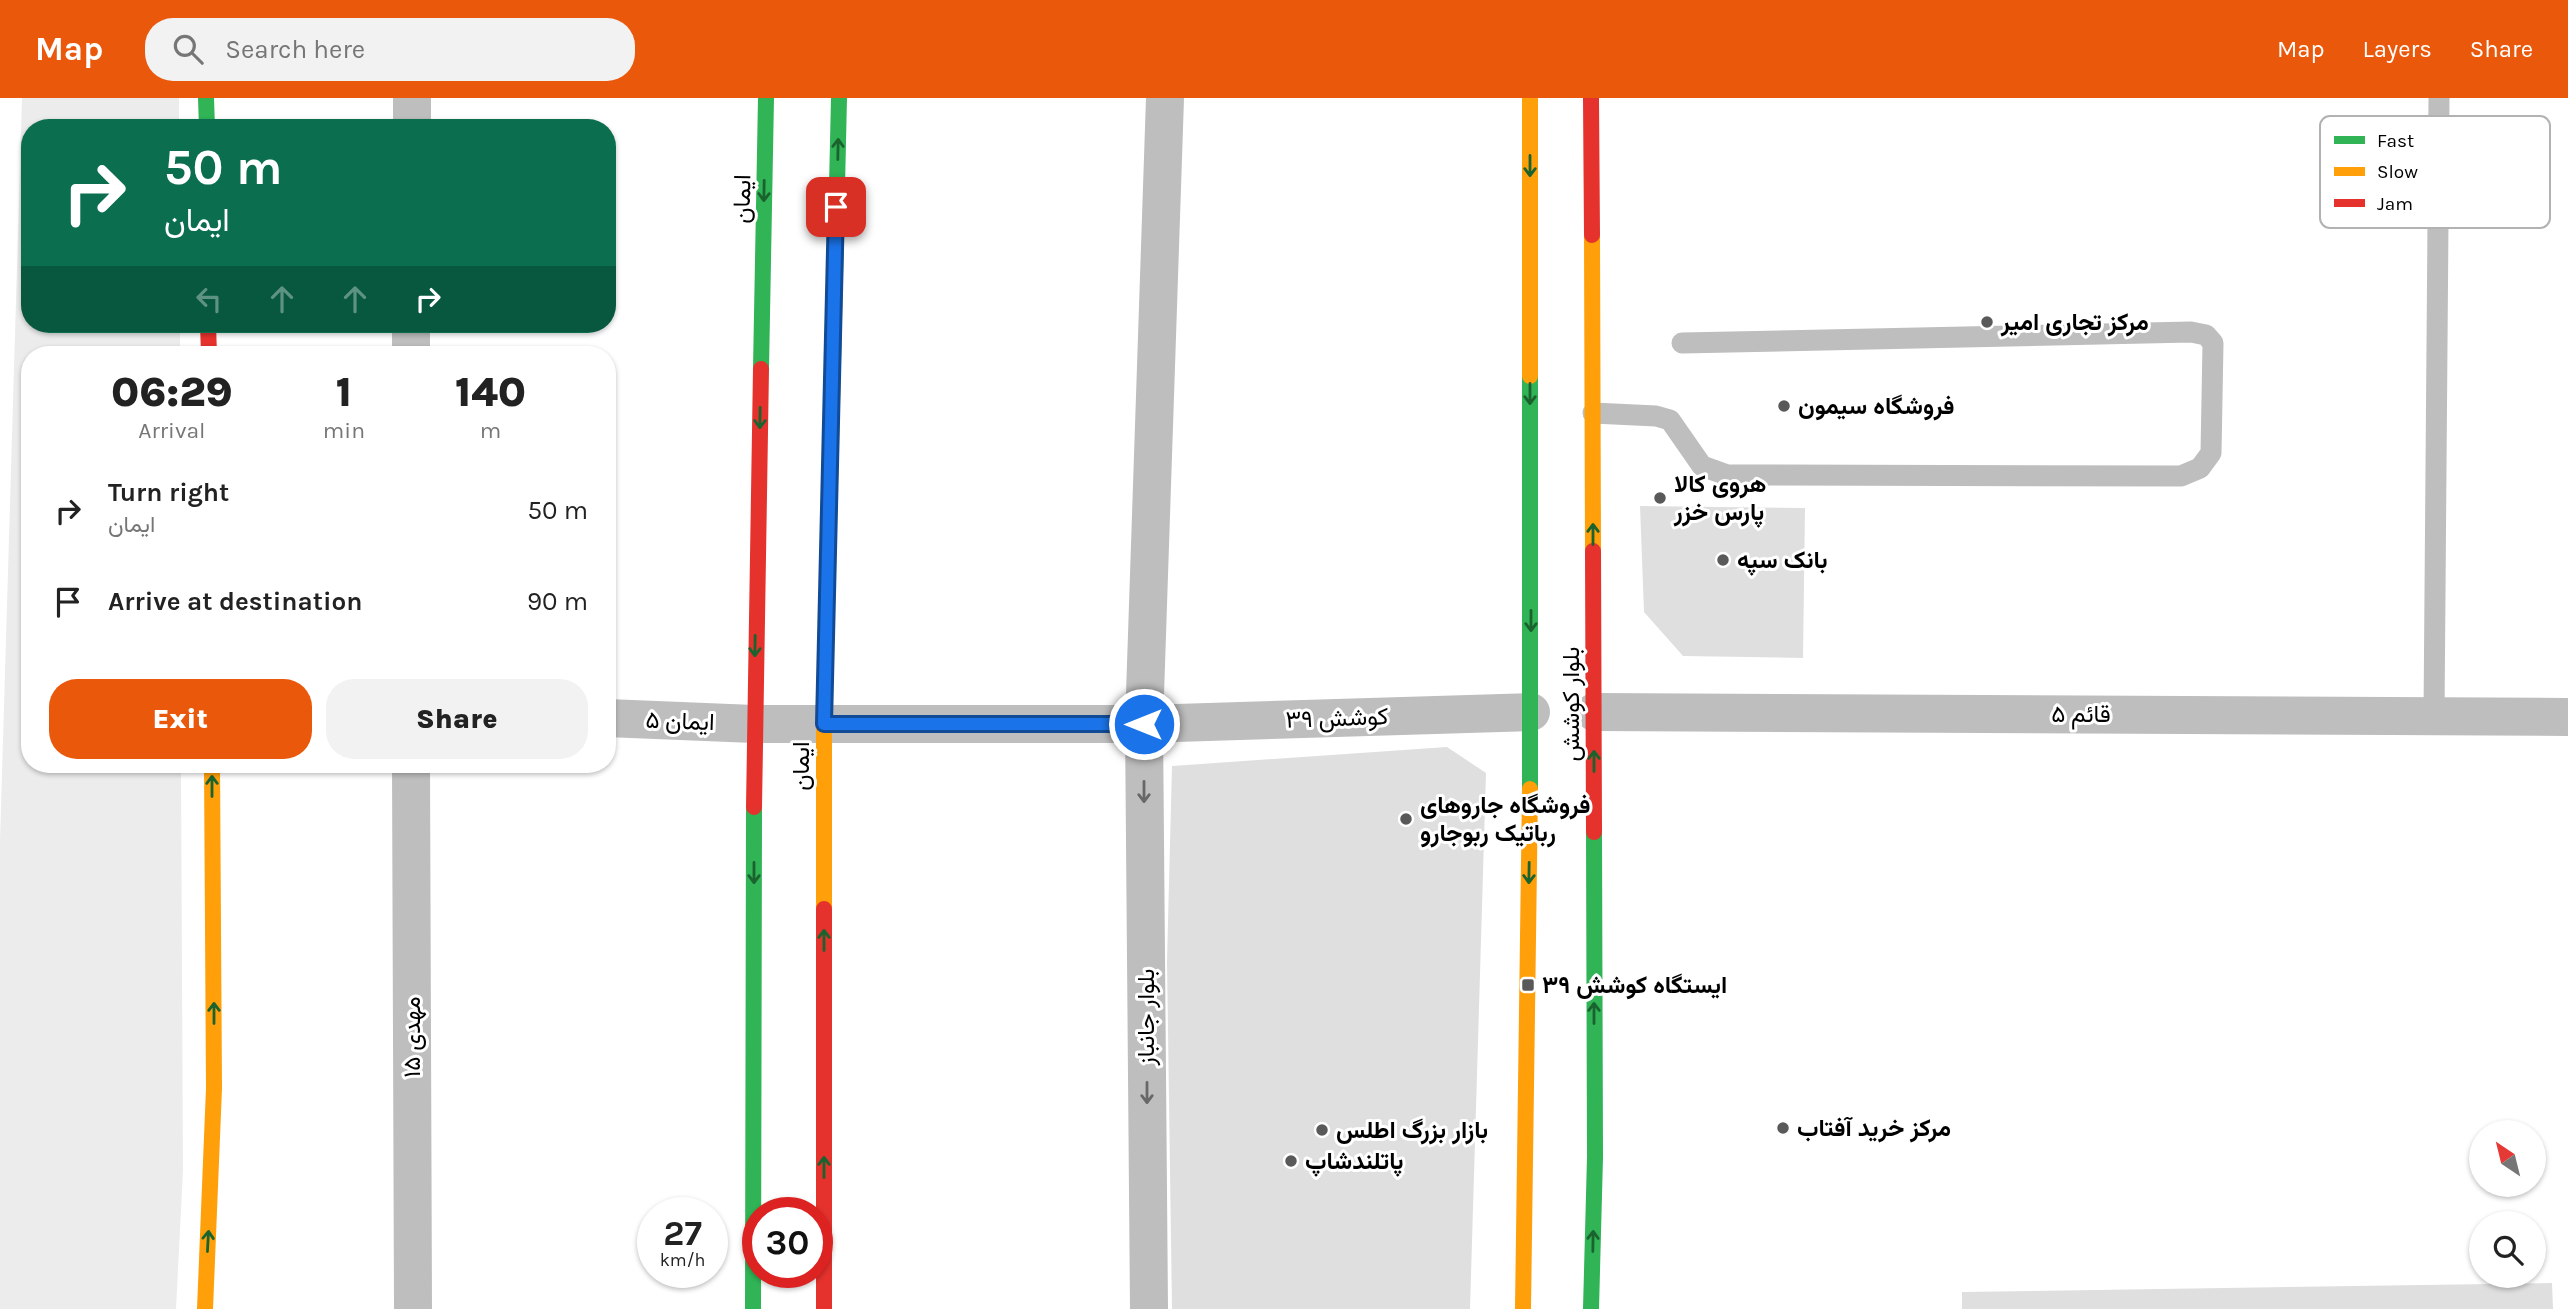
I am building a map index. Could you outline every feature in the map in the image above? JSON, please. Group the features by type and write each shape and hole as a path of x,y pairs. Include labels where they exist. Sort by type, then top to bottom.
{"street":[{"path":"206,98 207,119"},
{"path":"412,98 412,119"},
{"name":"ایمان","path":"753,1309 754,724 766,98"},
{"name":"ایمان","path":"824,1309 824,724 839,98"},
{"name":"بلوار جانباز","path":"1149,1309 1144,724 1164,98"},
{"name":"بلوار کوشش","path":"1523,1309 1531,712 1530,98"},
{"name":"بلوار کوشش","path":"1591,98 1595,1157 1591,1309"},
{"name":"کوشش ۳۹","path":"824,724 1144,724 1531,712"},
{"name":"قائم ۵","path":"1594,712 2568,717"},
{"name":"ایمان ۵","path":"616,718 824,724"},
{"path":"205,1309 215,1088 212,773"},
{"name":"مهدی ۱۵","path":"411,773 413,1309"}],"lane":[{"path":"2439,98 2439,116"},
{"path":"2434,716 2438,228"},
{"path":"1592,413 1656,416 1670,420 1702,466 1727,475 2181,476 2200,468 2211,453 2213,343 2206,335 1682,343"}],"shaded area":[{"path":"22,98 179,98 179,119 21,119"},
{"path":"21,132 21,333 180,333 180,346 21,346 21,773 181,773 183,1170 176,1309 0,1309 0,842"}],"building":[{"name":"بانک سپه","path":"1640,506 1805,508 1803,658 1683,656 1644,612"},
{"name":"بازار بزرگ اطلس","path":"1447,747 1486,773 1470,1309 1172,1309 1167,961 1172,766"},
{"path":"2546,1283 2552,1283 2553,1309 1962,1309 1962,1292 2469,1284 2469,1288 2546,1288"}],"traffic: fast":[{"path":"206,98 207,119"},
{"path":"761,369 766,98"},
{"path":"833,363 839,98"},
{"path":"1530,376 1530,789"},
{"path":"753,1309 754,807"},
{"path":"1591,1309 1595,1157 1594,832"}],"traffic: slow":[{"path":"1530,98 1530,376"},
{"path":"1592,235 1593,551"},
{"path":"824,909 824,724 833,363"},
{"path":"205,1309 214,1088 212,773"},
{"path":"1523,1309 1530,789"}],"traffic: jam":[{"path":"1591,98 1592,235"},
{"path":"208,333 209,346"},
{"path":"754,807 761,369"},
{"path":"1593,551 1594,832"},
{"path":"824,909 824,1309"}],"place":[{"name":"مرکز تجاری امیر","path":"1987,322"},
{"name":"فروشگاه سیمون","path":"1784,406"},
{"name":"هروی کالا پارس خزر","path":"1660,498"},
{"name":"بانک سپه","path":"1723,560"},
{"name":"فروشگاه جاروهای رباتیک ربوجارو","path":"1406,819"},
{"name":"ایستگاه کوشش ۳۹","path":"1528,985"},
{"name":"مرکز خرید آفتاب","path":"1783,1128"},
{"name":"بازار بزرگ اطلس","path":"1322,1130"},
{"name":"پاتلندشاپ","path":"1291,1161"}],"route":[{"path":"836,207 824,724 1144,724"}]}
